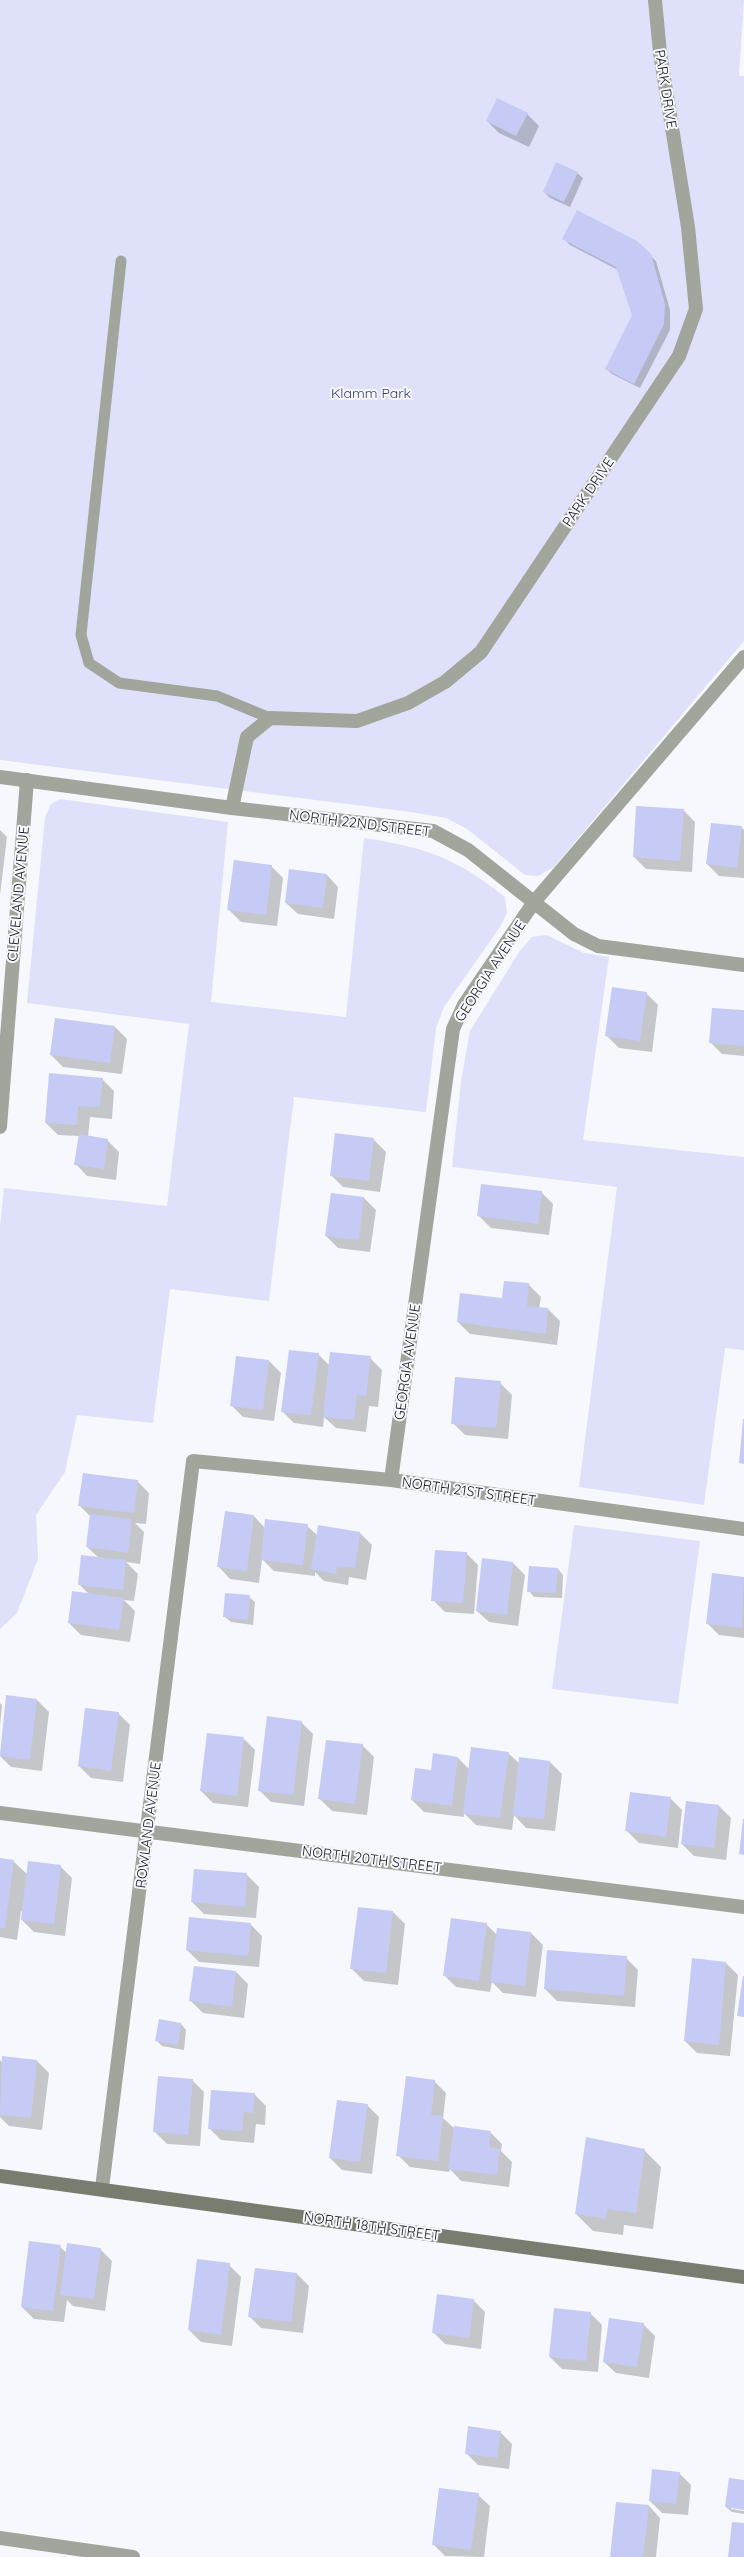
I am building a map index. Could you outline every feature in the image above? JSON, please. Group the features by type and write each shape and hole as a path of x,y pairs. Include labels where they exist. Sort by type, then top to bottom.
{"main road":[{"name":"NORTH 18TH STREET","path":"0,2176 102,2188 744,2277"}],"street":[{"name":"PARK DRIVE","path":"270,718 357,721 408,703 445,682 481,652 679,356 696,309 688,227 654,0"},
{"name":"GEORGIA AVENUE","path":"391,1480 453,1029 464,1005 534,902 744,657"},
{"path":"232,808 248,737 270,718"},
{"name":"NORTH 22ND STREET","path":"0,777 232,808 433,831 468,850 574,934 598,946 744,965"},
{"name":"CLEVELAND AVENUE","path":"0,1127 28,780"},
{"name":"NORTH 21ST STREET","path":"193,1461 391,1480 744,1530"},
{"name":"ROWLAND AVENUE","path":"102,2188 193,1461"},
{"name":"NORTH 20TH STREET","path":"0,1812 744,1907"},
{"path":"0,2538 133,2557"}],"lane":[{"path":"121,261 81,635 89,663 118,682 217,696 270,718"}],"green space":[{"name":"Klamm Park","path":"0,0 744,0 739,76 744,76 744,641 554,867 538,876 525,875 467,829 446,818 0,760"},
{"path":"60,799 228,822 211,1002 346,1017 364,838 405,846 455,863 505,897 507,913 500,927 444,1007 436,1028 426,1112 294,1097 269,1301 170,1289 153,1423 77,1415 65,1472 36,1515 38,1559 17,1613 0,1629 0,1227 4,1188 167,1206 189,1024 27,1003 45,817 51,804"},
{"path":"546,935 584,953 609,957 583,1140 744,1157 744,1350 725,1348 704,1505 579,1487 617,1187 452,1167 461,1081 470,1031 519,952 532,937"},
{"path":"574,1525 700,1541 678,1704 552,1689"}],"building":[{"path":"497,98 528,113 516,136 486,121"},
{"path":"556,162 578,172 564,202 543,192"},
{"path":"577,210 637,241 651,254 665,304 664,324 634,384 605,369 632,315 616,267 562,239"},
{"path":"636,806 684,809 680,861 633,857"},
{"path":"711,823 742,826 737,868 706,864"},
{"path":"234,860 272,865 266,915 227,910"},
{"path":"289,869 327,874 323,908 285,903"},
{"path":"612,987 647,992 640,1041 605,1036"},
{"path":"712,1008 744,1010 744,1046 709,1043"},
{"path":"55,1018 115,1026 110,1063 50,1055"},
{"path":"49,1073 103,1078 100,1107 78,1106 77,1125 45,1123"},
{"path":"335,1133 374,1138 369,1181 330,1176"},
{"path":"79,1134 108,1139 104,1169 74,1165"},
{"path":"481,1184 542,1191 538,1224 477,1216"},
{"path":"331,1193 364,1197 359,1240 325,1236"},
{"path":"504,1281 529,1283 527,1306 548,1308 546,1334 457,1322 460,1293 502,1298"},
{"path":"289,1350 319,1353 311,1415 281,1412"},
{"path":"330,1352 371,1356 366,1396 357,1395 354,1420 323,1417"},
{"path":"236,1356 269,1360 263,1410 230,1406"},
{"path":"455,1377 501,1381 496,1428 451,1424"},
{"path":"744,1419 744,1464 739,1463"},
{"path":"83,1473 138,1480 134,1513 78,1506"},
{"path":"225,1511 254,1515 247,1571 217,1567"},
{"path":"90,1514 132,1519 128,1553 86,1547"},
{"path":"265,1519 308,1524 303,1565 261,1560"},
{"path":"318,1525 360,1532 355,1568 337,1566 336,1574 311,1569"},
{"path":"435,1550 467,1552 463,1603 431,1601"},
{"path":"81,1555 126,1560 123,1590 78,1585"},
{"path":"482,1558 513,1562 507,1615 476,1611"},
{"path":"529,1566 558,1568 556,1593 527,1592"},
{"path":"712,1573 744,1577 742,1628 706,1624"},
{"path":"72,1591 124,1598 119,1630 68,1623"},
{"path":"225,1593 250,1595 248,1620 223,1617"},
{"path":"6,1695 37,1699 30,1760 0,1756"},
{"path":"85,1708 119,1712 111,1771 78,1766"},
{"path":"267,1716 302,1721 293,1795 258,1791"},
{"path":"207,1733 244,1737 237,1796 200,1791"},
{"path":"326,1740 363,1744 355,1804 318,1799"},
{"path":"471,1747 509,1752 500,1818 463,1814"},
{"path":"433,1753 458,1757 452,1806 411,1800 415,1768 431,1770"},
{"path":"519,1757 550,1761 544,1819 513,1816"},
{"path":"630,1792 671,1797 666,1837 625,1831"},
{"path":"686,1801 719,1805 714,1848 681,1844"},
{"path":"744,1819 744,1855 739,1854"},
{"path":"0,1858 14,1860 5,1928 0,1928"},
{"path":"28,1861 61,1865 54,1924 21,1920"},
{"path":"194,1869 247,1873 245,1907 191,1902"},
{"path":"358,1907 393,1911 386,1973 350,1969"},
{"path":"189,1917 251,1923 248,1956 186,1950"},
{"path":"451,1918 487,1923 479,1981 443,1976"},
{"path":"497,1928 531,1932 525,1986 490,1982"},
{"path":"547,1950 627,1956 624,1996 544,1989"},
{"path":"692,1958 726,1962 719,2045 684,2041"},
{"path":"194,1966 236,1971 232,2007 189,2001"},
{"path":"744,1976 744,2017 737,2016"},
{"path":"159,2019 181,2023 178,2045 155,2041"},
{"path":"2,2056 37,2060 31,2118 0,2115"},
{"path":"158,2076 193,2079 188,2135 153,2132"},
{"path":"406,2076 435,2080 431,2115 443,2116 438,2161 396,2156"},
{"path":"211,2090 255,2093 253,2113 244,2112 242,2131 208,2129"},
{"path":"337,2100 368,2104 360,2162 329,2158"},
{"path":"454,2126 491,2131 489,2147 500,2149 497,2175 448,2169"},
{"path":"586,2137 645,2149 636,2213 607,2209 606,2219 575,2214"},
{"path":"29,2241 61,2245 53,2311 21,2307"},
{"path":"67,2243 101,2248 94,2299 60,2295"},
{"path":"197,2259 230,2263 221,2335 188,2330"},
{"path":"255,2268 297,2273 291,2322 248,2317"},
{"path":"437,2294 474,2299 469,2338 432,2333"},
{"path":"554,2308 591,2312 586,2361 549,2357"},
{"path":"609,2318 644,2323 637,2367 603,2362"},
{"path":"468,2426 501,2431 497,2458 465,2454"},
{"path":"652,2469 680,2472 676,2504 649,2501"},
{"path":"729,2478 744,2480 744,2510 725,2507"},
{"path":"439,2488 479,2493 471,2550 432,2545"},
{"path":"616,2502 649,2505 643,2557 610,2557"},
{"path":"732,2522 744,2523 744,2557 728,2557"}]}
